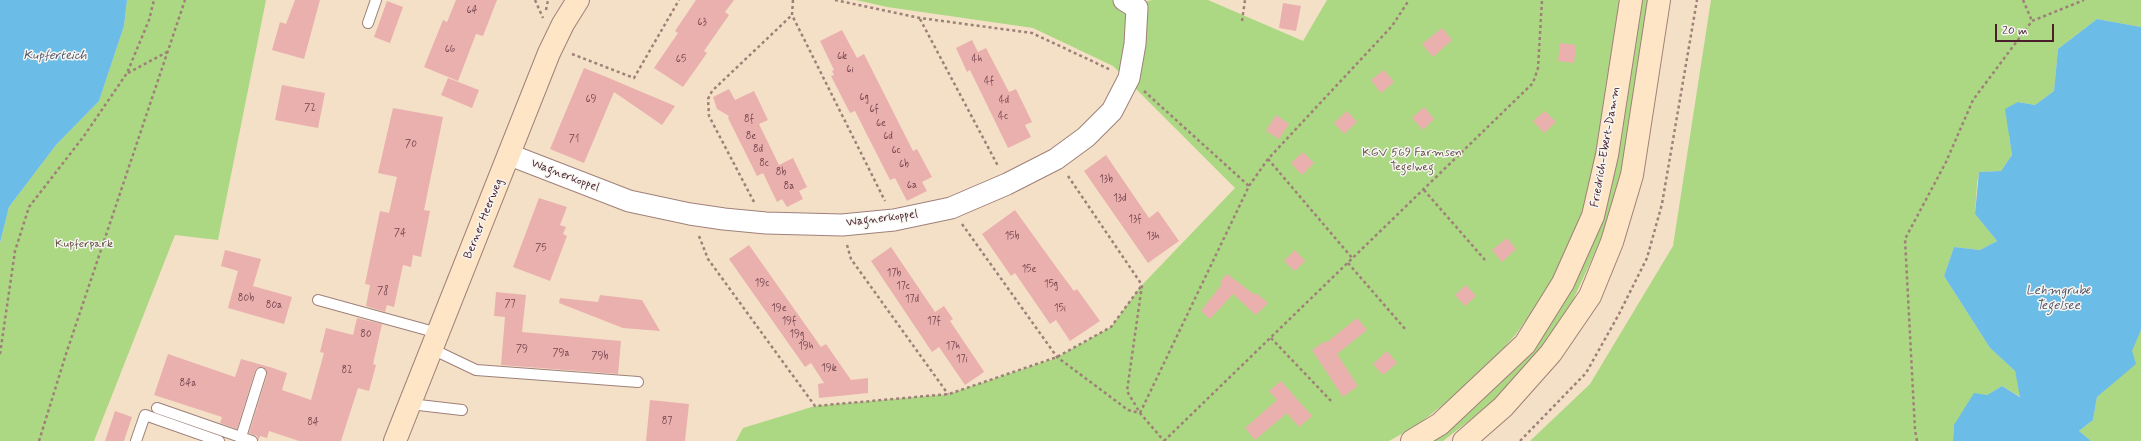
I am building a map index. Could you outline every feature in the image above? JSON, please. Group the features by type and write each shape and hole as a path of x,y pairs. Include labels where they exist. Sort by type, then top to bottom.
{"main road":[{"name":"Berner Heerweg","path":"395,441 510,155 549,53 563,24 578,0"},
{"name":"Friedrich-Ebert-Damm","path":"1412,441 1440,424 1525,344 1563,283 1594,216 1607,155 1631,0"},
{"path":"1464,441 1503,407 1551,353 1590,296 1612,242 1632,175 1659,0"}],"street":[{"name":"Wagnerkoppel","path":"510,155 629,201 690,214 766,223 842,225 894,220 951,208 1007,184 1056,159 1086,137 1112,111 1129,78 1135,44 1137,8 1124,0"}],"lane":[{"path":"368,23 376,0"},
{"path":"318,300 435,341 476,370 638,382"},
{"path":"241,437 260,373"},
{"path":"410,404 462,410"},
{"path":"157,408 252,441"},
{"path":"136,441 145,415 219,441"}],"path":[{"path":"0,354 15,251 29,207 84,136 127,73 149,20 154,0"},
{"path":"39,441 66,354 185,0"},
{"path":"535,0 544,19"},
{"path":"572,54 634,78 679,0"},
{"path":"793,0 792,15 894,220"},
{"path":"835,0 920,18 1032,33 1129,78 1249,186"},
{"path":"1242,21 1245,0"},
{"path":"1140,413 1249,186 1268,159 1392,26 1409,0"},
{"path":"1056,159 1142,285 1127,391 1140,413 1164,441 1533,83 1538,68 1542,0"},
{"path":"2023,0 2032,21"},
{"path":"1917,441 1915,430 1905,239 1946,162 1972,100 2032,21 2084,0"},
{"path":"766,223 709,116 708,100 712,91 792,15"},
{"path":"920,18 1007,184"},
{"path":"127,73 168,52"},
{"path":"1268,159 1353,259"},
{"path":"1424,190 1485,260"},
{"path":"951,208 1057,357 1128,410 1140,413"},
{"path":"690,214 708,259 815,406 949,394 1057,357 1111,327 1142,285"},
{"path":"842,225 851,259 949,394"},
{"path":"1348,264 1406,330"},
{"path":"1271,338 1333,402"}],"green space":[{"name":"Kupferpark","path":"127,0 266,0 218,240 175,235 94,441 0,441 0,243 9,207 56,145 99,101 124,26"},
{"name":"KGV 569 Farmsen Tegelweg","path":"856,0 1139,0 1142,2 1153,0 1208,0 1303,41 1327,0 1619,0 1598,155 1589,192 1576,228 1549,288 1516,334 1478,377 1416,426 1389,441 736,441 743,428 815,406 949,394 1056,358 1111,327 1142,285 1235,188 1113,66 1033,28 887,7"},
{"path":"1641,0 1650,0 1625,160 1609,220 1573,300 1545,344 1494,401 1443,441 1431,441 1476,406 1525,356 1581,267"},
{"path":"1711,0 2141,0 2141,27 2097,19 2058,49 2054,91 2035,105 2018,102 2009,136 2012,155 2001,171 1979,172 1977,184 1975,214 1997,241 1980,250 1954,247 1944,276 1990,348 2015,371 2021,397 2002,386 1987,395 1954,425 1953,441 1530,441 1590,384 1673,246"},
{"path":"2141,330 2141,441 2091,441 2079,431 2093,420 2097,397 2114,382"}],"water":[{"name":"Kupferteich","path":"0,0 127,0 124,26 99,101 56,145 9,207 0,243"},
{"name":"Lehmgrube Tegelsee","path":"2097,19 2141,27 2141,330 2132,351 2136,364 2097,397 2093,420 2079,431 2091,441 1953,441 1954,425 1974,393 1987,395 2002,386 2020,397 2015,371 1990,348 1944,276 1954,247 1980,250 1997,241 1975,214 1979,172 2001,171 2012,155 2005,109 2018,102 2035,105 2054,91 2058,49"}],"building":[{"path":"295,0 320,0 304,59 272,50 280,22 286,24"},
{"path":"456,0 497,0 483,36 476,34 458,81 424,67 443,20 447,22"},
{"path":"696,0 734,0 725,12 729,15 704,51 707,53 683,87 654,68 678,33 675,31"},
{"path":"387,1 403,7 390,43 374,37"},
{"path":"1283,3 1301,6 1296,31 1279,28"},
{"path":"1442,28 1452,40 1433,57 1422,44"},
{"path":"842,30 857,58 864,54 913,151 917,149 932,177 922,182 927,191 907,201 895,178 890,180 855,111 850,113 831,76 834,75 832,71 834,70 820,41"},
{"path":"972,40 978,52 986,48 1009,92 1016,89 1032,122 1025,125 1031,137 1008,148 970,70 967,72 956,48"},
{"path":"1560,43 1576,45 1574,63 1558,61"},
{"path":"584,68 675,106 662,125 614,92 584,163 550,149"},
{"path":"1384,70 1394,82 1381,93 1371,80"},
{"path":"448,78 479,90 472,108 441,95"},
{"path":"282,85 325,93 318,128 275,120"},
{"path":"729,89 735,100 754,91 768,120 759,124 779,165 793,158 807,187 799,191 803,199 787,207 782,199 777,202 763,173 757,176 728,118 729,116 717,109 713,97"},
{"path":"1424,107 1434,119 1423,130 1412,118"},
{"path":"393,108 443,117 424,210 430,211 421,257 413,255 411,267 403,265 394,307 387,305 385,312 366,306 370,285 365,284 380,211 389,213 397,177 378,173"},
{"path":"1347,111 1357,122 1344,134 1334,123"},
{"path":"1545,111 1556,122 1544,133 1533,121"},
{"path":"1276,115 1289,124 1279,139 1266,131"},
{"path":"1303,152 1314,163 1302,175 1291,163"},
{"path":"1106,155 1149,218 1158,211 1179,241 1148,263 1084,171"},
{"path":"539,198 567,207 560,225 566,227 563,234 567,236 550,281 513,267"},
{"path":"1015,210 1074,291 1077,289 1100,321 1070,341 1056,320 1050,324 1015,273 1011,276 982,234"},
{"path":"1507,238 1516,249 1502,262 1492,250"},
{"path":"749,245 821,347 826,344 851,380 868,378 868,393 819,398 818,384 824,383 811,363 805,367 729,259"},
{"path":"891,247 935,312 944,306 953,319 950,321 983,370 984,372 965,385 939,347 932,352 871,261"},
{"path":"225,250 261,259 253,286 292,297 284,324 228,308 238,271 221,266"},
{"path":"1295,250 1305,261 1295,271 1284,261"},
{"path":"1227,274 1255,295 1256,293 1268,303 1256,315 1233,294 1210,319 1201,311 1222,284 1220,282"},
{"path":"1466,285 1476,296 1465,306 1455,295"},
{"path":"496,292 526,295 522,332 621,341 618,374 501,365 505,317 494,316"},
{"path":"600,295 642,300 660,331 623,328 559,303 560,298 598,302"},
{"path":"357,318 382,324 373,364 376,365 369,391 358,388 341,441 299,441 269,431 267,438 260,436 258,441 257,436 249,433 267,375 266,369 263,367 257,368 255,371 237,429 220,423 222,417 154,395 168,354 235,377 241,359 273,368 287,373 282,390 311,400 324,353 320,352 326,328 353,335"},
{"path":"1357,318 1367,330 1337,354 1358,386 1343,397 1312,350 1325,341 1326,343"},
{"path":"1387,351 1397,363 1383,375 1373,364"},
{"path":"1281,381 1312,416 1299,427 1287,413 1255,440 1245,428 1277,400 1269,391"},
{"path":"650,400 689,404 685,441 646,441"},
{"path":"115,411 132,417 124,441 105,441"}]}
